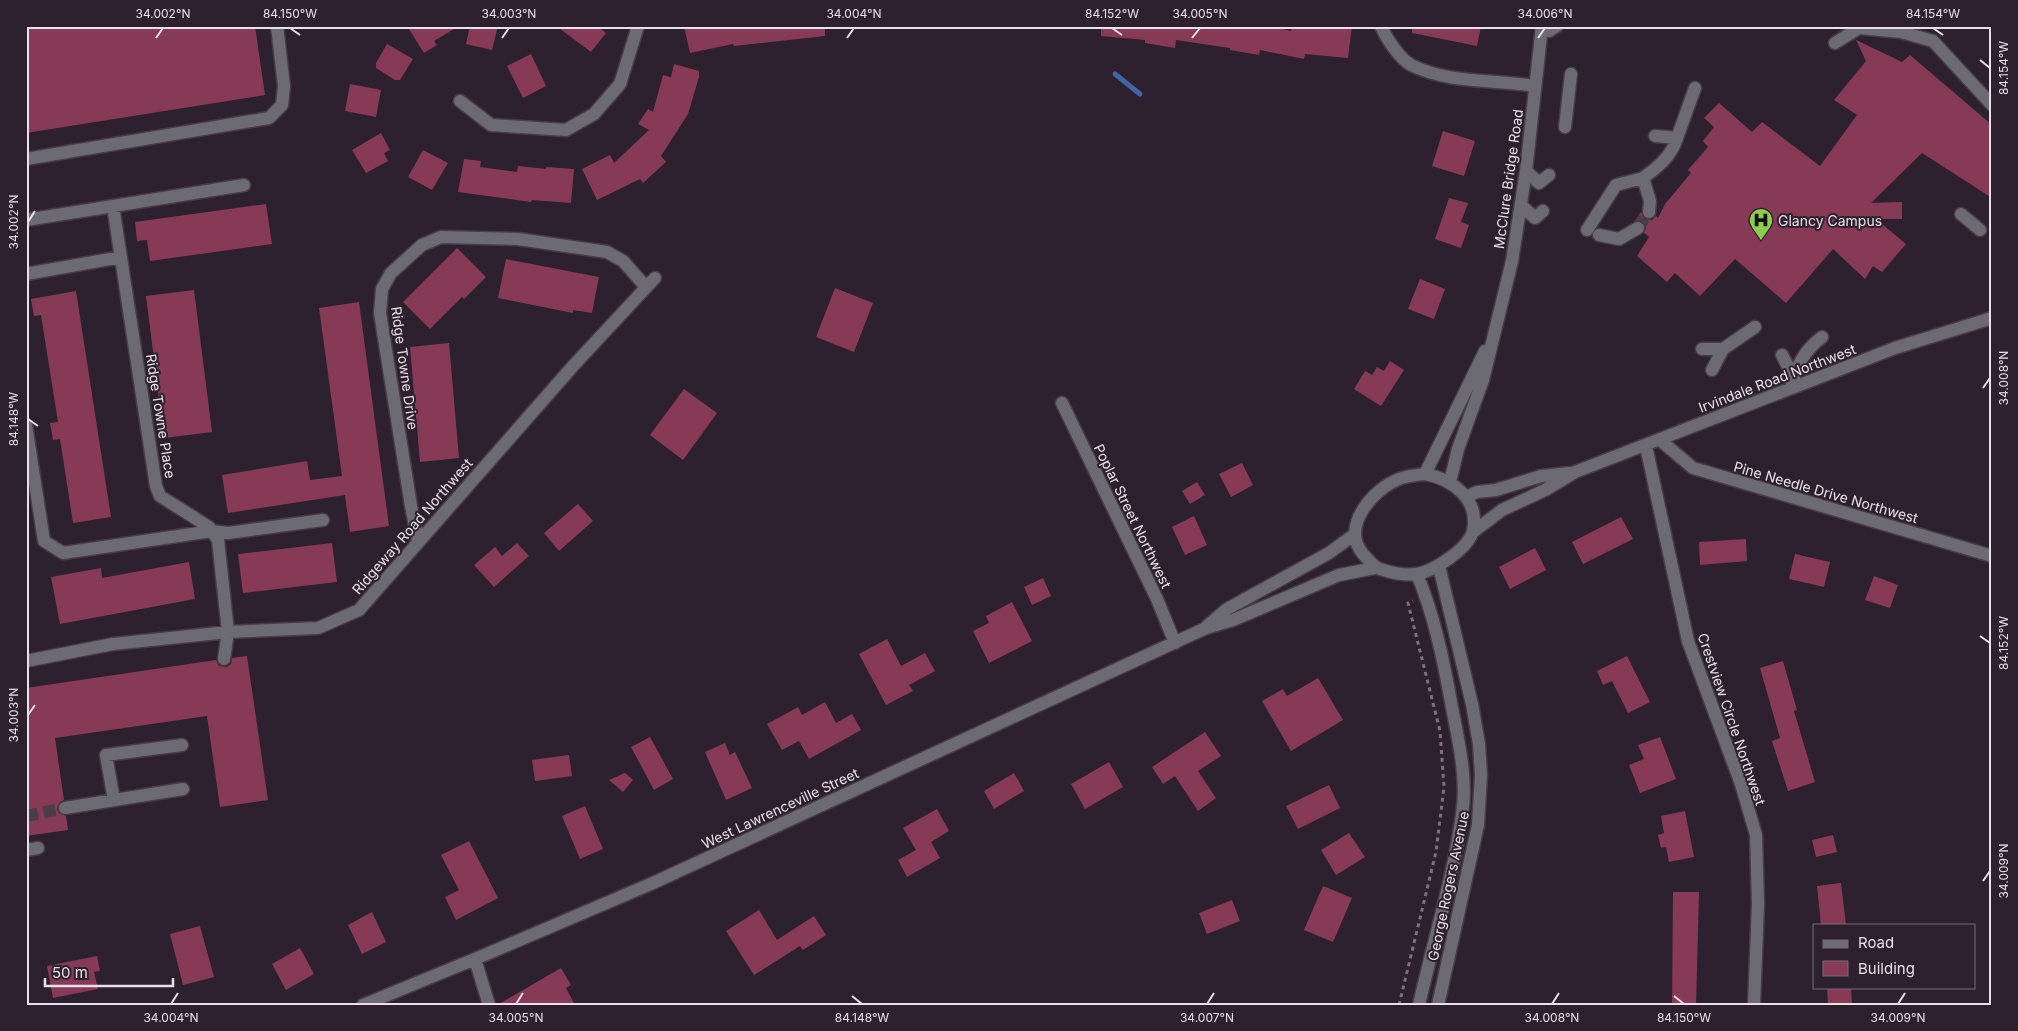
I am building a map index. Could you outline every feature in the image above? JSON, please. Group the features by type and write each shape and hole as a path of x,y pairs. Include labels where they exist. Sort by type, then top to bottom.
{"street":[{"path":"26,159 269,118 282,105 284,86 278,26"},
{"path":"460,101 491,125 566,130 594,114 620,84 638,26"},
{"path":"1382,26 1386,39 1410,64 1446,77 1535,86"},
{"name":"McClure Bridge Road","path":"1450,482 1458,449 1483,380 1512,261 1522,206 1542,26"},
{"path":"1546,26 1549,30 1557,26"},
{"path":"1835,43 1859,28 1901,32 1933,41 1992,104"},
{"path":"1565,127 1571,74"},
{"path":"1638,228 1619,239 1593,232 1616,185 1643,178 1663,163 1674,147 1695,88"},
{"path":"1655,136 1677,138"},
{"path":"1526,171 1539,183 1549,175"},
{"path":"1643,178 1650,201 1649,212"},
{"path":"26,220 244,185"},
{"name":"Ridge Towne Place","path":"113,206 156,486 160,496 209,527 212,531"},
{"path":"1522,206 1535,218 1543,211"},
{"path":"1961,214 1980,230"},
{"name":"Ridge Towne Drive","path":"418,541 380,313 382,289 391,273 422,245 441,237 518,239 607,252 623,261 651,283"},
{"path":"26,274 121,257"},
{"name":"Ridgeway Road Northwest","path":"26,661 113,644 228,632 318,628 359,610 566,374 651,283"},
{"name":"Irvindale Road Northwest","path":"1472,532 1502,510 1545,490 1575,472 1646,446 1792,382 1992,318"},
{"path":"1712,370 1723,349 1755,327"},
{"name":"McClure Bridge Road","path":"1425,474 1494,333"},
{"path":"1792,382 1807,349 1822,337"},
{"path":"1702,349 1723,349"},
{"path":"1782,355 1792,382"},
{"name":"Poplar Street Northwest","path":"1062,403 1157,599 1176,643"},
{"path":"26,425 44,540 63,553 212,531 228,533 323,520"},
{"name":"Pine Needle Drive Northwest","path":"1660,440 1693,468 1992,556"},
{"name":"Crestview Circle Northwest","path":"1646,446 1688,641 1741,784 1756,835 1758,904 1754,1005"},
{"name":"Irvindale Road Northwest","path":"1466,497 1477,492 1496,490 1541,476 1575,472"},
{"path":"1425,474 1450,482 1466,497 1472,511 1472,532 1460,549 1439,566 1417,574 1395,574 1375,568 1360,550 1355,534 1358,521 1366,504 1378,491 1399,478 1425,474"},
{"path":"212,531 218,540 228,632 224,659"},
{"name":"West Lawrenceville Street","path":"1206,628 1227,608 1329,553 1355,534"},
{"name":"George Rogers Avenue","path":"1438,1005 1478,825 1482,774 1472,704 1439,566"},
{"name":"West Lawrenceville Street","path":"363,1005 653,883 1206,628 1233,620 1339,575 1375,568"},
{"name":"George Rogers Avenue","path":"1417,574 1427,597 1441,649 1462,759 1464,782 1462,815 1451,872 1419,1005"},
{"path":"114,800 106,755 182,745"},
{"path":"65,808 182,789"},
{"path":"474,959 489,1005"}],"path":[{"path":"1399,1005 1436,852 1444,787 1440,731 1408,603 1427,597"}],"building":[{"path":"26,26 255,26 265,95 26,133"},
{"path":"407,26 459,26 434,41 437,45 424,53"},
{"path":"470,26 498,26 492,50 466,44"},
{"path":"556,26 597,26 606,33 591,52"},
{"path":"684,26 825,26 825,36 734,46 733,44 690,53"},
{"path":"1101,26 1270,26 1291,31 1292,26 1352,26 1348,58 1305,54 1304,59 1260,50 1259,55 1230,50 1230,48 1176,40 1175,48 1145,43 1145,40 1101,36"},
{"path":"1412,26 1481,26 1477,46 1412,33"},
{"path":"1856,40 1902,62 1910,55 1992,125 1992,198 1922,153 1871,203 1902,202 1902,219 1876,219 1906,244 1882,272 1873,266 1865,279 1833,249 1786,303 1735,259 1700,296 1675,273 1667,282 1637,256 1649,237 1644,233 1645,224 1642,221 1635,221 1641,212 1645,219 1652,220 1656,216 1658,218 1665,204 1691,173 1688,170 1708,147 1703,141 1714,127 1704,118 1719,103 1752,132 1762,122 1820,166 1857,115 1834,100 1866,61"},
{"path":"387,44 413,59 400,80 395,80 376,68 376,63"},
{"path":"531,54 546,86 523,98 507,66"},
{"path":"674,64 699,71 699,77 688,114 661,156 666,162 643,183 640,179 597,200 582,169 610,155 614,163 649,130 638,124 648,109 653,112 663,75 671,77"},
{"path":"350,84 381,90 376,117 345,111"},
{"path":"1443,131 1475,141 1464,176 1432,166"},
{"path":"381,133 390,150 384,153 388,161 366,173 352,150"},
{"path":"423,150 448,163 432,190 408,177"},
{"path":"464,159 481,161 480,167 517,172 518,166 574,169 571,203 532,200 531,202 458,192"},
{"path":"1449,198 1468,203 1461,222 1469,225 1461,248 1435,239"},
{"path":"266,204 272,244 150,261 147,240 137,241 135,222"},
{"path":"457,248 486,277 464,299 462,297 430,329 403,302"},
{"path":"506,259 599,277 592,313 573,310 573,313 498,298"},
{"path":"1420,279 1445,289 1434,319 1408,309"},
{"path":"835,288 873,303 854,352 816,337"},
{"path":"194,290 212,432 164,438 146,296"},
{"path":"76,291 111,517 73,523 60,439 53,440 50,423 58,422 41,315 34,316 31,299"},
{"path":"359,302 389,526 350,532 345,495 228,513 222,475 307,461 310,480 342,476 319,308"},
{"path":"449,343 459,458 420,462 410,347"},
{"path":"1390,361 1404,370 1381,406 1354,389 1365,371 1372,375 1377,367 1384,371"},
{"path":"684,389 717,413 683,460 650,435"},
{"path":"1242,463 1253,485 1231,497 1219,474"},
{"path":"1197,482 1205,495 1190,504 1182,491"},
{"path":"578,504 593,521 559,551 544,533"},
{"path":"1194,516 1207,545 1185,555 1172,527"},
{"path":"1621,517 1633,539 1583,564 1572,542"},
{"path":"1746,539 1747,561 1700,565 1699,542"},
{"path":"332,543 337,582 243,593 238,554"},
{"path":"517,543 529,556 494,587 474,565 495,547 502,556"},
{"path":"1535,548 1546,570 1510,589 1499,567"},
{"path":"1795,554 1830,562 1824,587 1789,579"},
{"path":"189,562 195,599 60,624 51,577 101,568 102,578"},
{"path":"1874,576 1898,585 1890,608 1865,600"},
{"path":"1043,578 1051,596 1032,605 1024,587"},
{"path":"1012,602 1032,641 989,663 973,631 989,623 986,616"},
{"path":"887,639 901,666 925,653 935,671 909,685 913,691 886,705 859,654"},
{"path":"247,656 268,800 220,807 207,716 55,738 64,800 60,802 57,809 59,813 66,816 68,830 26,836 26,688 216,660 219,666 227,667 231,664 232,658"},
{"path":"1627,656 1650,702 1628,713 1612,681 1603,685 1597,671"},
{"path":"1783,661 1797,710 1794,711 1815,782 1788,791 1772,741 1780,738 1760,668"},
{"path":"1318,678 1343,720 1291,751 1262,701 1283,689 1287,696"},
{"path":"825,702 836,723 852,714 861,730 809,759 799,741 782,750 767,724 798,707 802,715"},
{"path":"1205,732 1221,756 1198,771 1216,798 1198,811 1175,776 1163,784 1152,767"},
{"path":"650,737 673,779 654,790 631,747"},
{"path":"1660,737 1676,779 1640,793 1629,765 1644,759 1638,745"},
{"path":"725,743 730,755 735,752 752,788 726,800 705,752"},
{"path":"569,755 572,776 535,781 532,760"},
{"path":"1109,762 1123,787 1085,809 1071,784"},
{"path":"625,773 633,780 623,792 609,780"},
{"path":"1014,773 1024,791 994,809 984,791"},
{"path":"1329,785 1340,808 1298,829 1286,806"},
{"path":"585,806 603,849 580,859 562,816"},
{"path":"937,809 949,831 931,842 940,858 907,877 898,860 916,850 903,828"},
{"path":"1685,811 1694,857 1669,862 1666,847 1661,848 1658,835 1664,833 1661,816"},
{"path":"1349,833 1365,857 1336,875 1321,850"},
{"path":"1833,835 1837,852 1816,857 1812,840"},
{"path":"469,841 498,898 456,920 445,897 459,890 441,855"},
{"path":"1841,883 1846,924 1821,924 1817,886"},
{"path":"1323,886 1352,898 1333,942 1304,930"},
{"path":"1673,892 1699,892 1696,1005 1672,1005"},
{"path":"1232,900 1240,921 1207,934 1199,913"},
{"path":"759,910 777,940 814,916 826,935 803,950 800,946 754,975 726,931"},
{"path":"372,912 386,942 362,954 348,925"},
{"path":"200,926 214,977 183,985 170,934"},
{"path":"300,948 314,974 286,990 272,964"},
{"path":"97,956 100,971 94,972 98,989 53,998 47,966"},
{"path":"561,968 571,985 566,988 575,1005 497,1005"},
{"path":"1827,988 1851,988 1852,1005 1828,1005"}],"waterway":[{"path":"1115,74 1140,94"}],"tunnel":[{"path":"1638,228 1649,212"},
{"path":"26,816 65,808"}],"place":[{"name":"Glancy Campus","path":"1761,241"}]}
